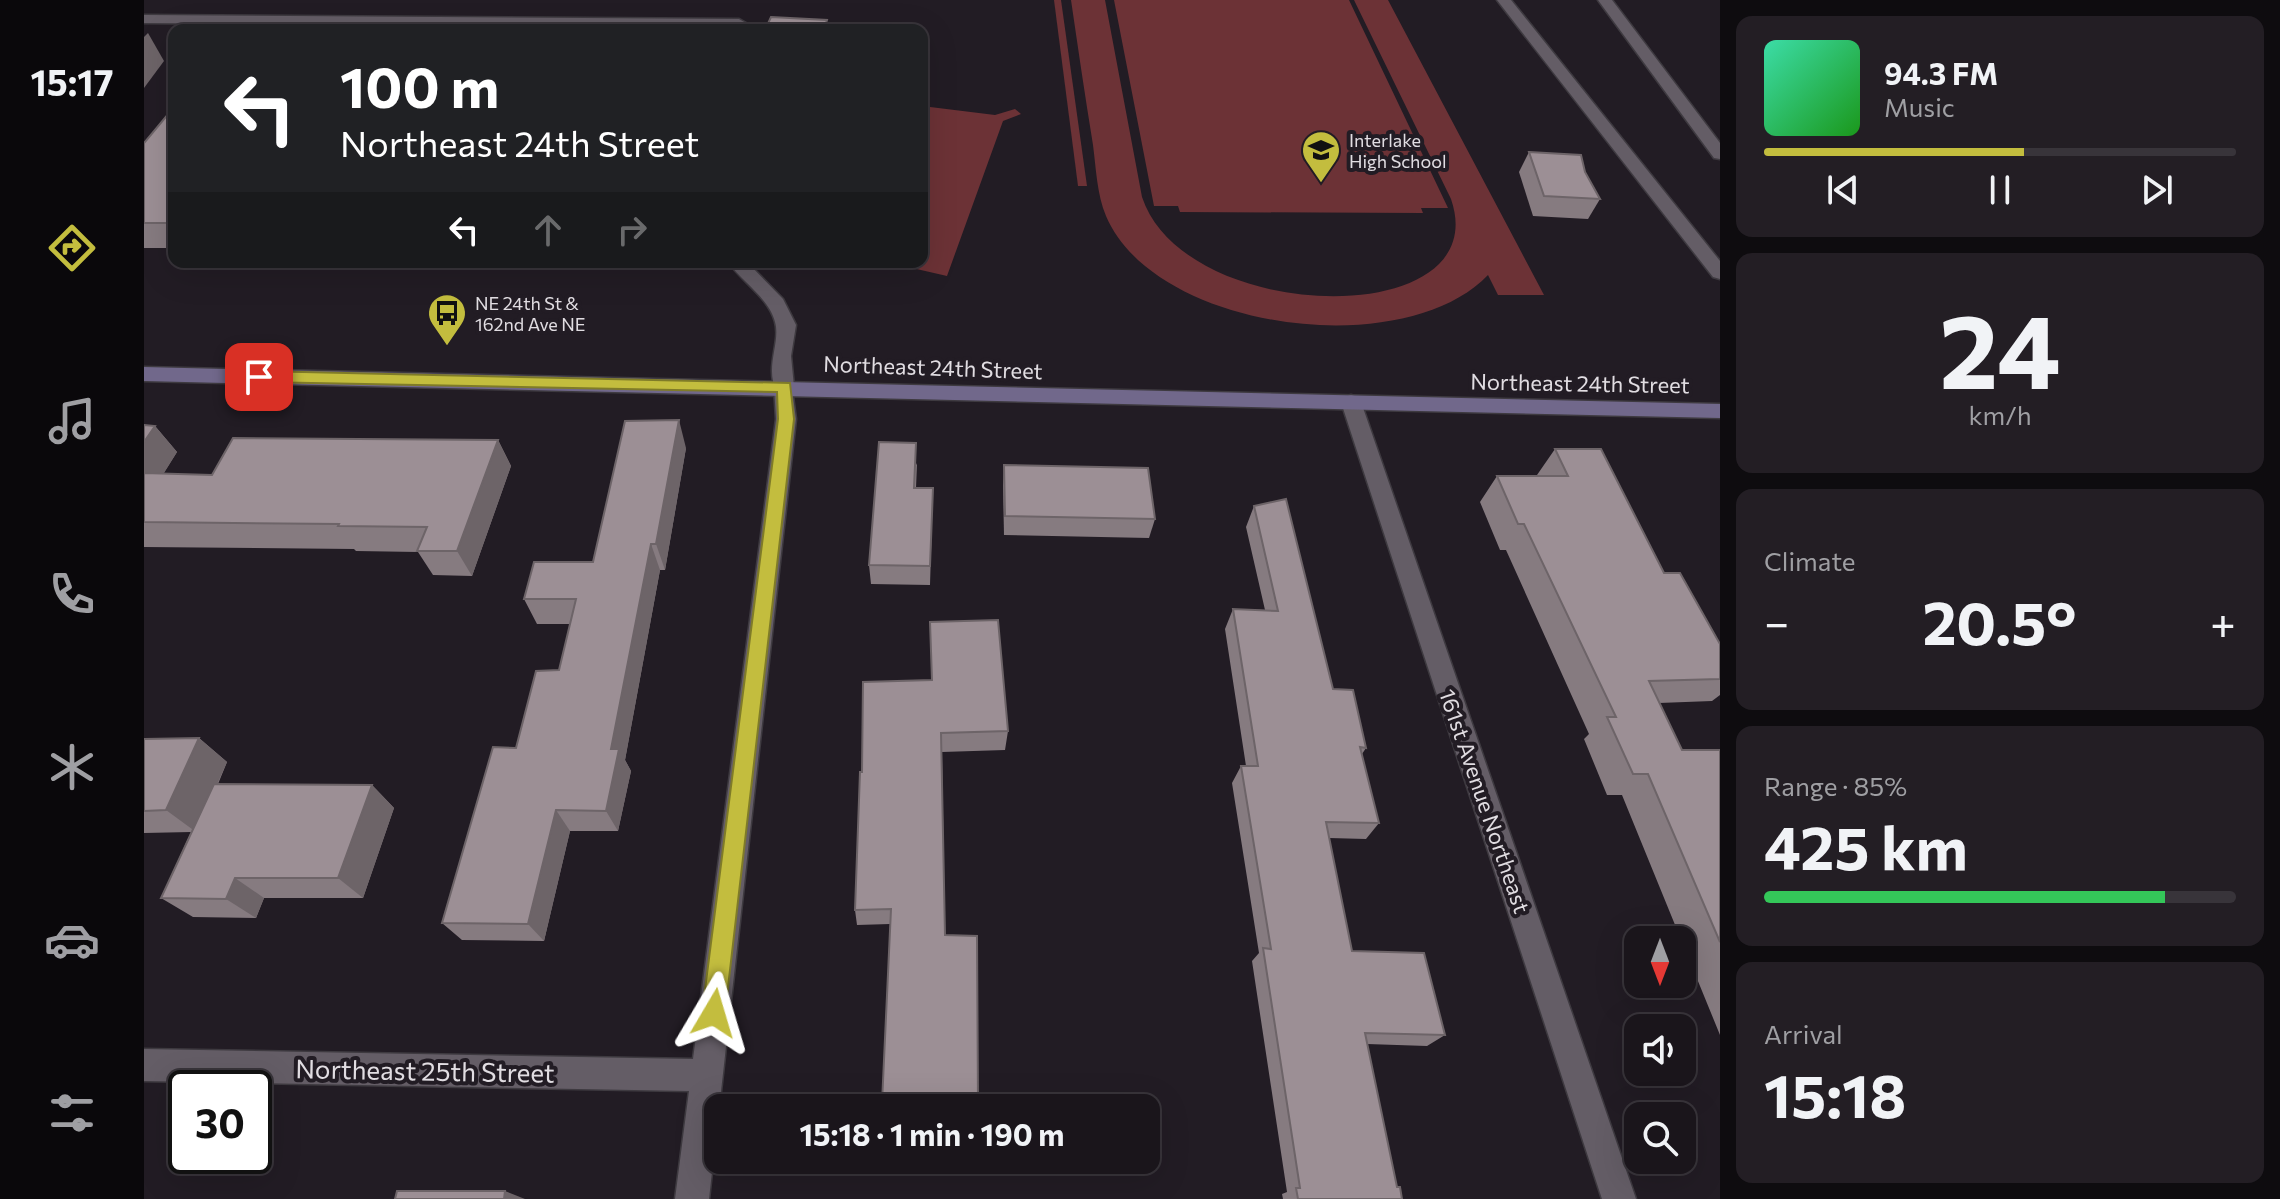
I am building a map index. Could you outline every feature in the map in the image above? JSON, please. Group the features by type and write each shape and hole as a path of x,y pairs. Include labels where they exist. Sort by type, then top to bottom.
{"main road":[{"name":"Northeast 24th Street","path":"144,374 1720,411"}],"street":[{"path":"1504,0 1720,273"},
{"path":"1605,0 1720,154"},
{"path":"738,24 743,5"},
{"path":"144,19 568,24"},
{"path":"692,1199 786,419 781,356 786,325 776,303 743,268"},
{"name":"161st Avenue Northeast","path":"1351,402 1619,1199"},
{"name":"Northeast 25th Street","path":"144,1065 706,1075"}],"shaded area":[{"path":"1054,0 1061,0 1087,186 1078,186"},
{"path":"1071,0 1105,0 1142,197 1170,240 1215,270 1271,289 1330,296 1385,291 1428,273 1453,242 1451,199 1354,0 1388,0 1544,295 1498,295 1488,275 1449,302 1400,319 1343,325 1284,322 1226,308 1175,286 1133,255 1103,208"},
{"path":"1114,0 1349,0 1448,208 1421,208 1423,213 1180,212 1178,206 1154,206"},
{"path":"928,107 995,115 1015,109 1021,114 1003,121 947,276 912,268 928,268"}],"building":[{"path":"771,17 827,20 826,24 768,24"},
{"path":"168,114 168,223 144,223 144,143"},
{"path":"1529,152 1581,155 1585,172 1600,199 1544,196"},
{"path":"679,420 656,544 651,544 611,749 619,749 606,811 556,810 528,924 442,923 493,747 516,748 536,671 559,670 576,599 524,599 534,562 593,562 625,421"},
{"path":"144,425 155,426 144,442"},
{"path":"233,438 498,440 457,551 417,551 427,527 144,522 144,473 212,475"},
{"path":"879,442 916,443 914,488 933,488 930,566 869,565"},
{"path":"1555,449 1601,449 1664,573 1680,573 1720,644 1720,679 1649,681 1682,750 1720,750 1720,942 1648,774 1633,774 1607,717 1616,717 1524,524 1518,524 1497,476 1568,476"},
{"path":"1004,465 1148,468 1155,519 1005,516"},
{"path":"1286,499 1333,689 1353,690 1366,748 1360,747 1379,823 1326,822 1352,951 1424,953 1445,1035 1365,1033 1402,1199 1298,1199 1296,1188 1300,1188 1263,948 1271,949 1241,766 1258,766 1233,609 1278,611 1254,506"},
{"path":"998,620 1008,731 941,733 945,935 977,936 978,1094 882,1094 891,909 855,910 863,682 932,680 930,622"},
{"path":"199,738 166,810 144,811 144,739"},
{"path":"214,784 372,785 338,878 235,878 226,899 161,898"},
{"path":"397,1191 505,1191 504,1199 395,1199"}],"place":[{"name":"Interlake High School","path":"1321,184"},
{"name":"NE 24th St & 162nd Ave NE","path":"447,347"}],"route":[{"path":"259,377 784,387 786,419 714,1013"}]}
